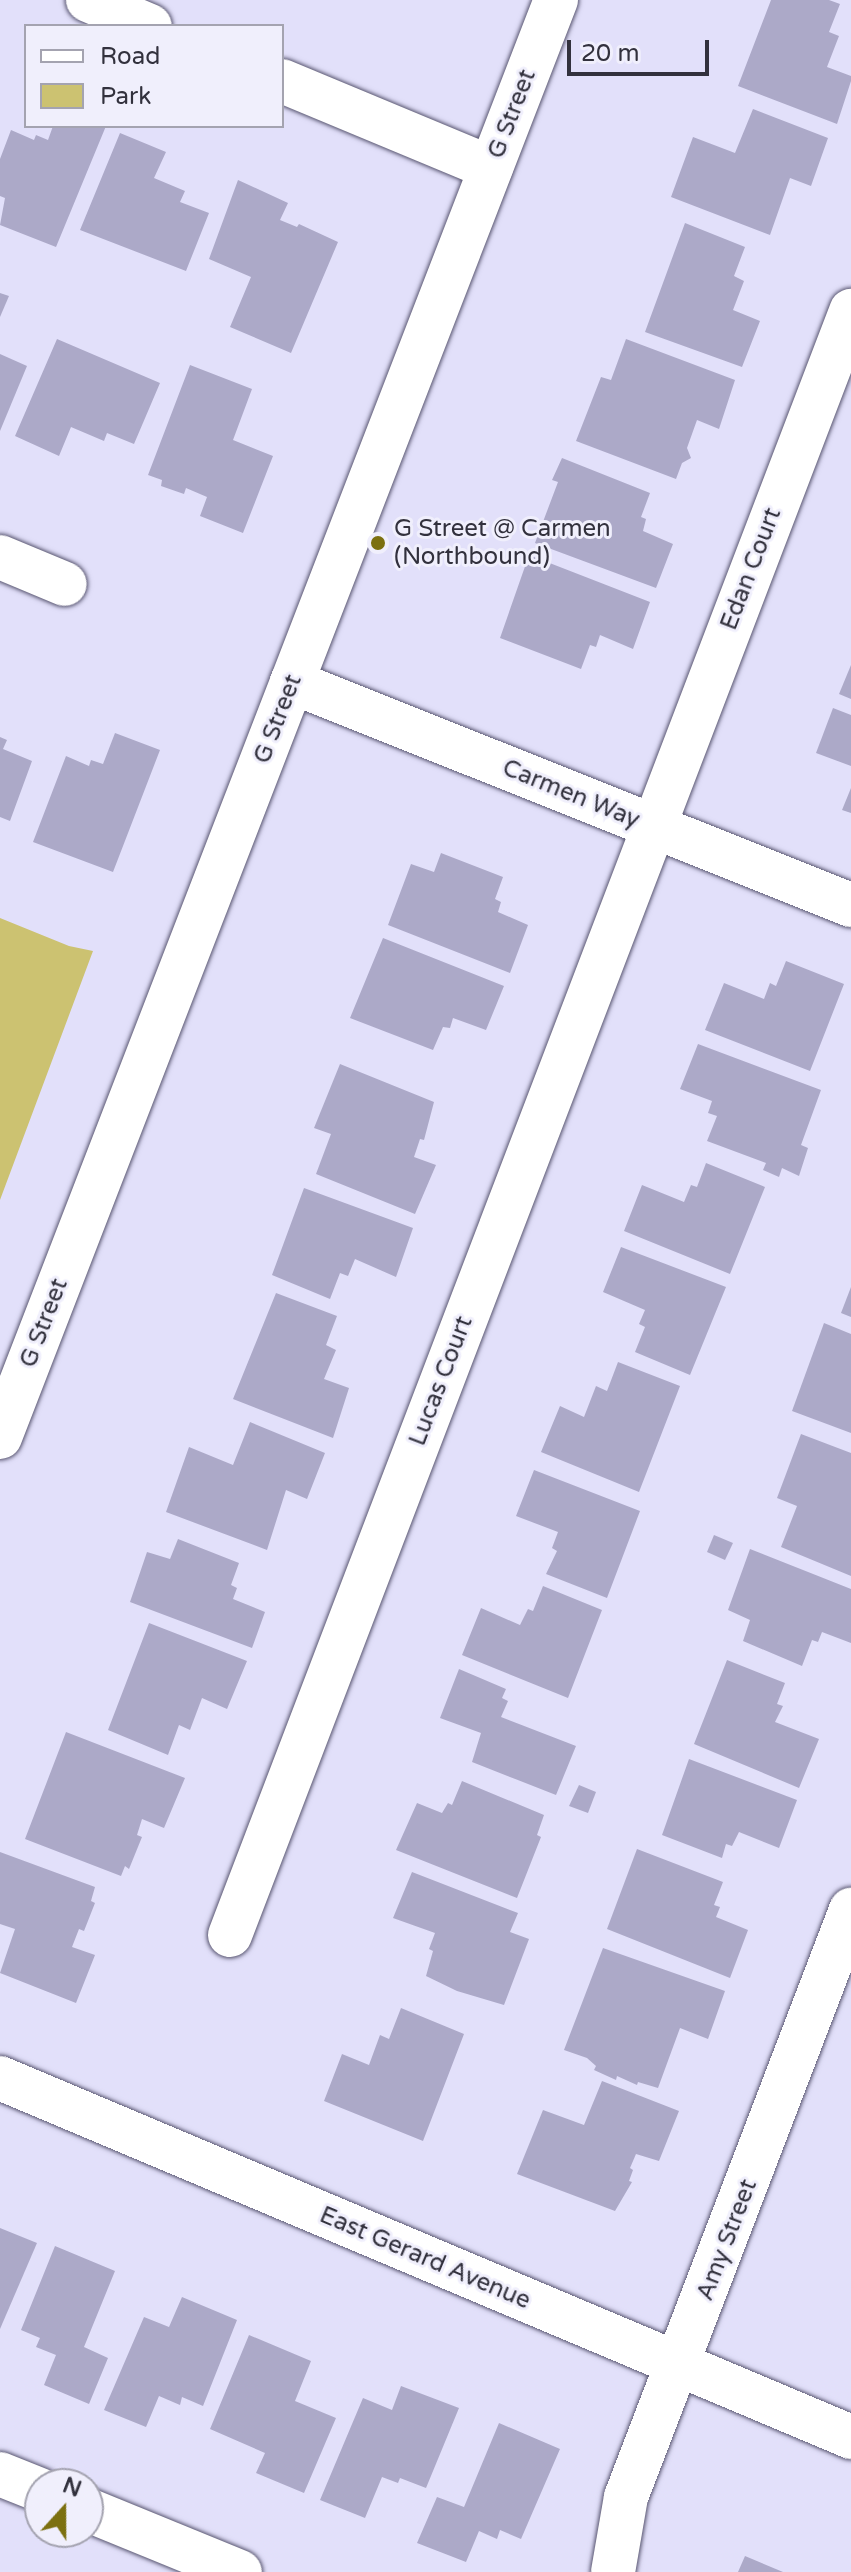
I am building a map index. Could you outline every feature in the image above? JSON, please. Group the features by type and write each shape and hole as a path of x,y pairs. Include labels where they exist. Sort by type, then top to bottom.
{"street":[{"path":"88,0 145,24"},
{"name":"G Street","path":"0,1437 556,0"},
{"path":"284,82 491,168"},
{"name":"Edan Court","path":"651,827 851,311"},
{"path":"0,557 65,584"},
{"name":"Carmen Way","path":"292,682 851,905"},
{"name":"Lucas Court","path":"230,1935 651,827"},
{"name":"Amy Street","path":"613,2572 626,2497 679,2366 851,1910"},
{"name":"East Gerard Avenue","path":"0,2078 851,2437"},
{"path":"0,2474 24,2484"},
{"path":"104,2517 240,2572"}],"green space":[{"path":"0,918 69,946 93,951 0,1200"}],"building":[{"path":"771,0 829,0 840,4 829,32 839,36 827,67 851,76 851,81 837,124 738,86"},
{"path":"753,109 828,138 811,186 790,178 770,235 671,197 693,137 735,153"},
{"path":"52,128 105,128 56,247 0,225 5,198 0,196 0,159 11,130 34,140 36,135 48,140"},
{"path":"120,133 166,152 154,178 185,191 180,202 209,213 186,271 80,230"},
{"path":"238,180 288,203 280,220 297,227 299,224 338,242 291,353 230,327 251,277 209,259"},
{"path":"685,223 745,247 734,276 744,281 733,310 760,321 742,367 645,332"},
{"path":"0,293 9,296 0,317"},
{"path":"57,339 160,383 134,444 107,433 104,441 71,427 59,456 15,436"},
{"path":"626,339 735,380 719,429 697,420 687,448 691,458 682,463 676,479 576,441 601,377 611,380"},
{"path":"0,354 27,366 0,431"},
{"path":"190,365 252,389 233,440 273,456 243,533 200,516 207,497 186,488 184,494 161,486 162,480 148,475"},
{"path":"562,458 650,493 641,517 646,519 643,531 673,544 656,588 535,543 558,482 552,480"},
{"path":"529,555 650,602 633,649 600,635 596,647 590,645 581,669 500,638"},
{"path":"851,665 851,699 839,694"},
{"path":"833,708 851,715 851,766 816,753"},
{"path":"115,733 160,750 113,872 33,842 66,756 89,766 91,760 103,764"},
{"path":"0,737 7,740 3,749 32,761 10,821 0,817"},
{"path":"851,788 851,813 842,810"},
{"path":"441,853 503,877 495,899 501,902 498,912 528,925 510,973 388,925 411,864 434,872"},
{"path":"383,938 504,986 486,1030 453,1018 450,1028 443,1027 433,1050 350,1018"},
{"path":"786,961 844,984 810,1071 705,1030 724,983 764,999 770,983 776,986"},
{"path":"698,1044 821,1090 801,1145 808,1148 799,1176 782,1168 779,1177 763,1170 766,1163 707,1141 717,1116 708,1113 712,1101 680,1089"},
{"path":"340,1064 434,1102 424,1140 420,1139 414,1157 436,1165 415,1214 316,1174 331,1134 314,1128"},
{"path":"706,1163 765,1187 730,1274 624,1231 642,1185 684,1202 691,1185 697,1187"},
{"path":"304,1188 413,1228 396,1277 355,1259 348,1276 340,1273 330,1299 272,1275"},
{"path":"621,1247 726,1287 690,1375 635,1352 645,1327 639,1324 645,1310 603,1292"},
{"path":"851,1287 851,1317 841,1313"},
{"path":"276,1293 337,1316 326,1345 336,1350 324,1379 349,1388 333,1438 233,1399"},
{"path":"824,1323 851,1334 851,1433 792,1411"},
{"path":"618,1362 680,1386 639,1492 541,1452 560,1406 584,1417 596,1386 607,1391"},
{"path":"250,1422 325,1453 307,1499 286,1490 267,1550 166,1512 189,1447 233,1465"},
{"path":"801,1434 851,1453 851,1576 781,1547 797,1506 777,1498"},
{"path":"534,1470 640,1511 607,1598 546,1574 557,1551 552,1548 558,1532 516,1516"},
{"path":"714,1535 733,1543 725,1560 707,1552"},
{"path":"178,1539 239,1563 231,1585 237,1588 233,1599 265,1612 252,1648 130,1602 147,1552 170,1559"},
{"path":"750,1549 851,1589 851,1643 822,1632 818,1642 812,1640 802,1666 743,1641 750,1620 728,1610"},
{"path":"543,1586 602,1610 568,1698 462,1655 481,1608 520,1625 528,1609 533,1611"},
{"path":"149,1623 247,1661 227,1709 202,1698 190,1730 179,1725 168,1755 108,1730"},
{"path":"727,1660 785,1683 777,1704 783,1706 775,1722 819,1739 799,1788 694,1744"},
{"path":"459,1669 506,1689 502,1698 508,1701 501,1717 576,1746 556,1795 472,1762 481,1733 440,1718"},
{"path":"66,1732 185,1778 164,1828 142,1819 137,1835 142,1837 129,1869 125,1866 121,1876 25,1839"},
{"path":"689,1759 797,1800 779,1848 739,1832 732,1846 726,1844 722,1858 662,1835"},
{"path":"462,1781 544,1815 537,1835 541,1837 517,1898 396,1850 417,1803 442,1813 448,1803 452,1805"},
{"path":"579,1785 596,1792 588,1813 569,1806"},
{"path":"637,1849 723,1882 714,1905 720,1907 716,1917 748,1930 730,1978 607,1929"},
{"path":"0,1852 95,1887 91,1901 95,1903 84,1931 79,1929 72,1947 95,1955 76,2003 0,1973 15,1929 0,1924"},
{"path":"412,1872 518,1913 510,1932 529,1939 504,2005 457,1991 426,1976 433,1951 429,1949 435,1933 393,1918"},
{"path":"603,1948 725,1991 708,2039 680,2028 658,2088 638,2082 637,2085 617,2076 616,2080 594,2070 596,2066 587,2058 564,2050"},
{"path":"401,2008 464,2034 423,2141 324,2101 342,2054 369,2065 380,2035 389,2039"},
{"path":"602,2081 679,2111 659,2161 636,2154 630,2168 633,2170 629,2181 632,2182 615,2211 517,2174 543,2110 584,2125"},
{"path":"0,2228 37,2243 0,2329"},
{"path":"55,2246 115,2271 84,2347 108,2358 89,2404 44,2385 56,2355 36,2347 40,2338 21,2330"},
{"path":"182,2297 237,2320 203,2406 182,2397 180,2405 159,2396 146,2427 104,2410 144,2317 169,2327"},
{"path":"249,2335 311,2361 295,2401 336,2418 304,2493 256,2473 265,2453 210,2429"},
{"path":"401,2386 459,2408 426,2488 400,2478 398,2483 382,2477 365,2518 320,2500 363,2398 392,2410"},
{"path":"499,2423 560,2449 521,2539 500,2530 497,2539 479,2531 466,2562 417,2543 437,2497 464,2507"},
{"path":"745,2556 783,2572 738,2572"}],"place":[{"name":"G Street @ Carmen (Northbound)","path":"378,543"}]}
